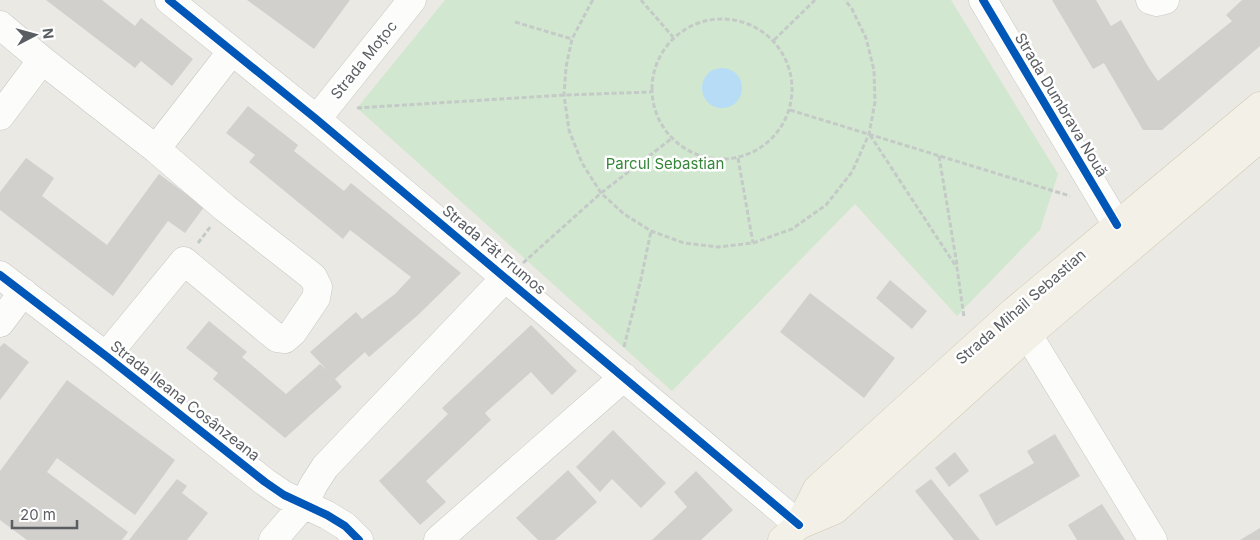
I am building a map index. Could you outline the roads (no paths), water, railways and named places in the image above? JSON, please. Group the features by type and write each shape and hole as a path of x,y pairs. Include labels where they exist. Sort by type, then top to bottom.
{"main road":[{"name":"Strada Mihail Sebastian","path":"790,532 817,489 1014,311 1260,106"},
{"name":"Strada Mihail Sebastian","path":"790,532 835,510 1028,335 1260,138"}],"street":[{"name":"Strada Făt Frumos","path":"170,0 232,51 319,114 505,278 621,375 790,532"},
{"name":"Strada Moțoc","path":"319,114 412,0"},
{"name":"Strada Dumbrava Nouă","path":"983,0 1117,225"},
{"path":"1150,0 1157,2 1165,0"},
{"path":"0,26 156,149 225,208 313,277 318,287 316,298 293,332 285,339 277,338 184,261 106,356"},
{"path":"156,149 232,51"},
{"path":"0,116 42,60"},
{"name":"Strada Ileana Cosânzeana","path":"0,275 265,482 284,494 327,514 345,526 359,540"},
{"path":"273,540 304,504 325,467 505,278"},
{"path":"0,323 24,292"},
{"path":"1014,311 1153,540"},
{"path":"438,540 621,375"}],"water":[{"path":"726,68 733,71 739,77 742,88 741,96 733,105 726,108 718,108 711,105 703,96 702,84 705,77 714,69"}],"park label":[{"name":"Parcul Sebastian","path":"665,164"}]}
